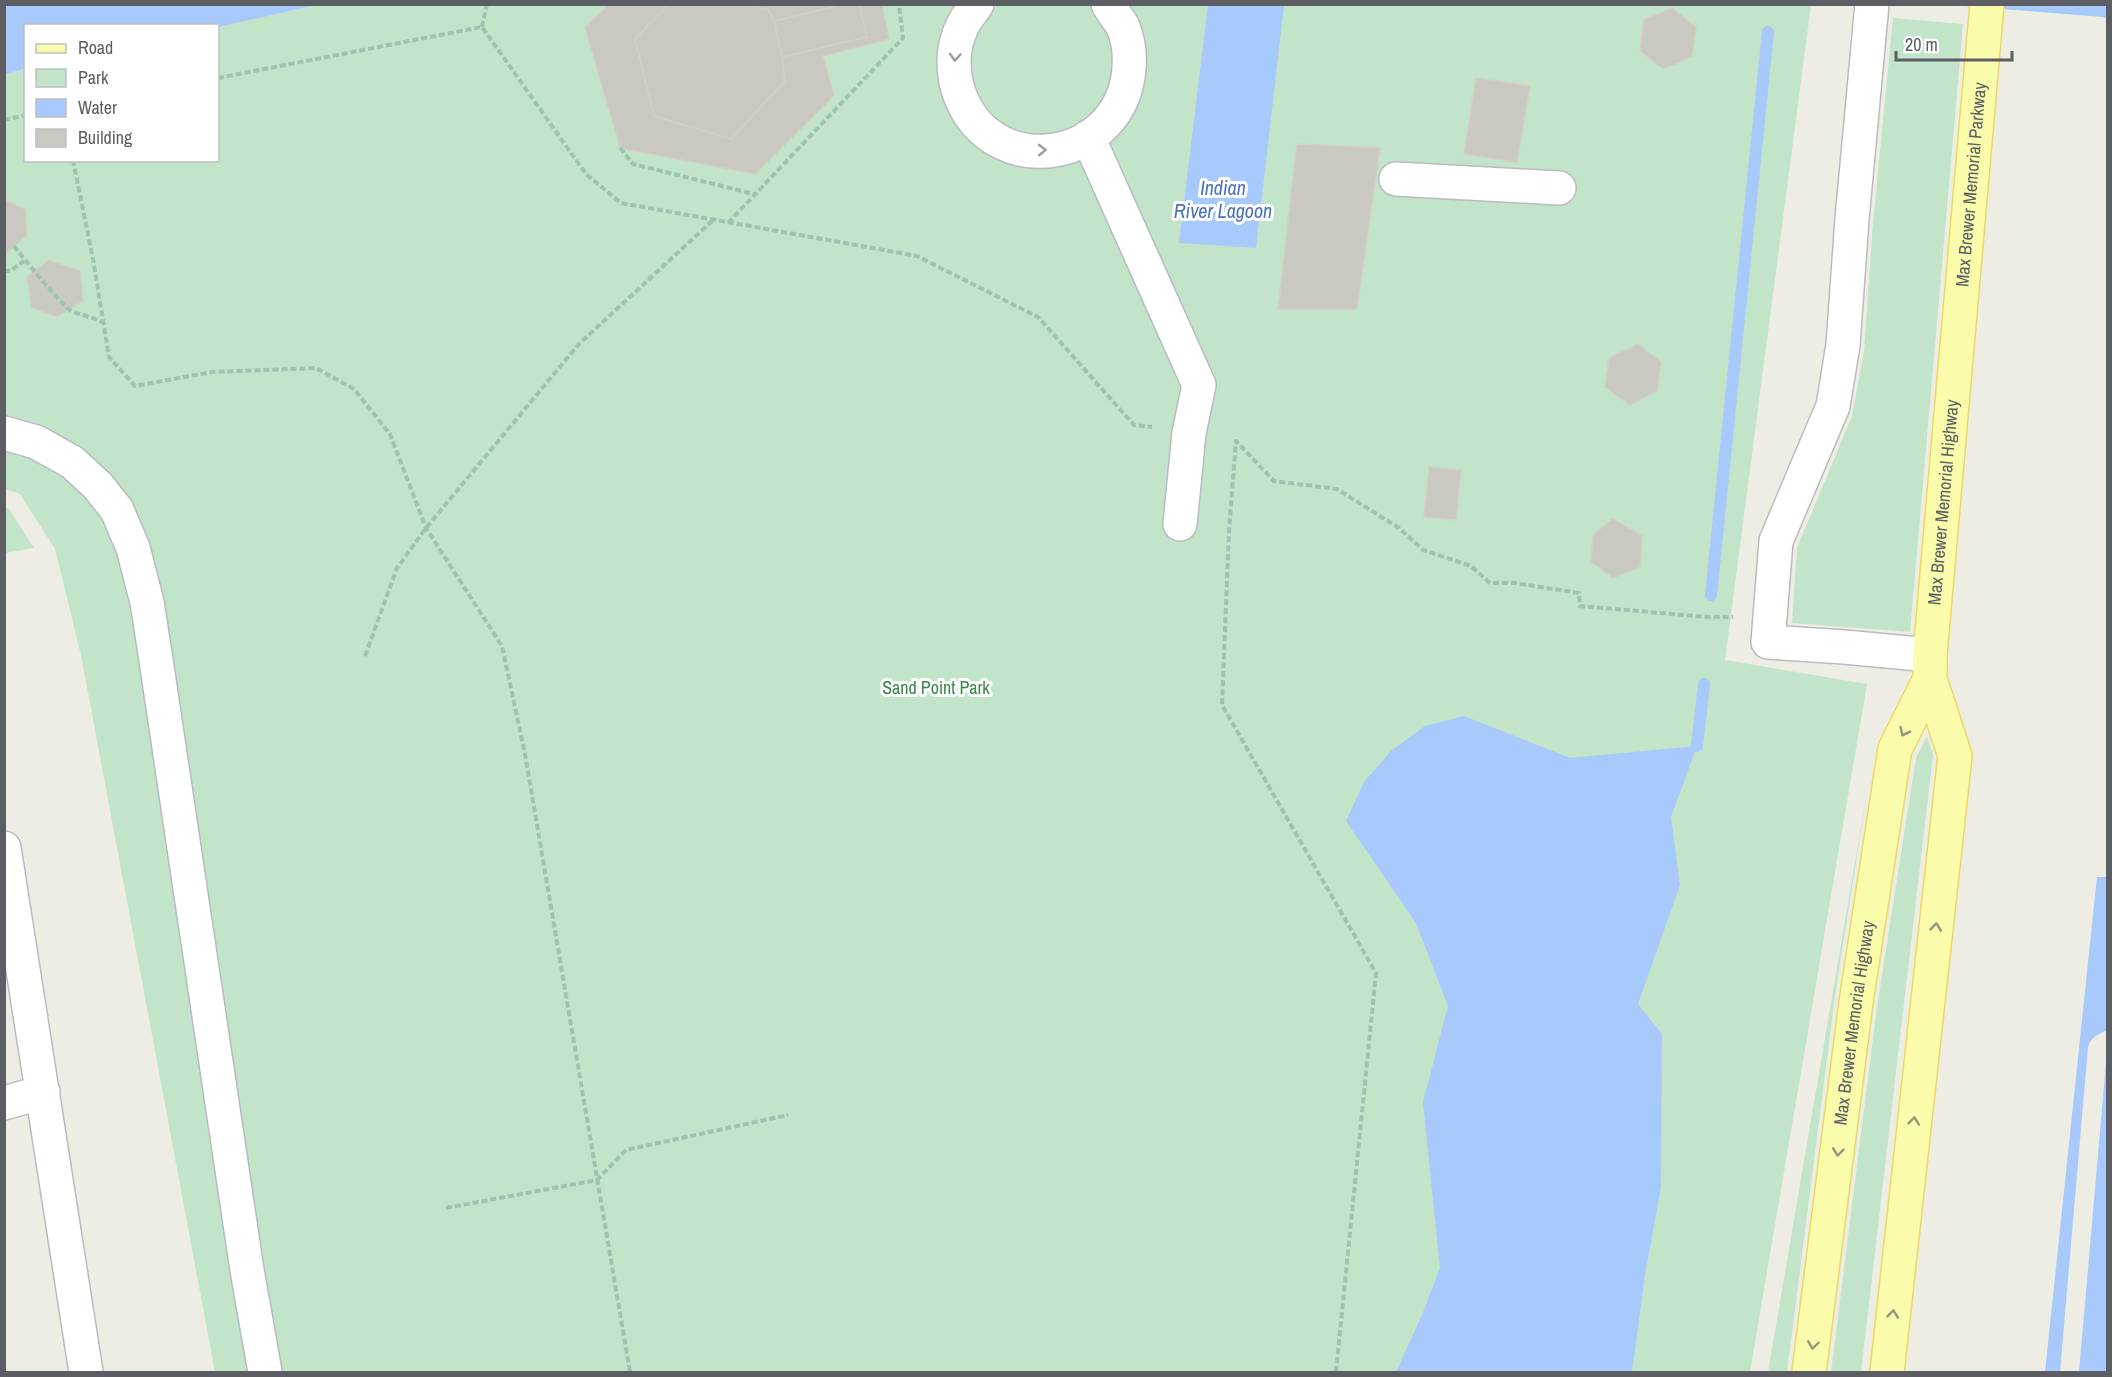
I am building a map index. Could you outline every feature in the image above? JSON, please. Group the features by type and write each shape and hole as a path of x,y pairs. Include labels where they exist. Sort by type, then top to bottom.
{"main road":[{"name":"Max Brewer Memorial Parkway","path":"1957,327 1987,4"},
{"name":"Max Brewer Memorial Highway","path":"1809,1372 1856,1002 1895,749 1930,667 1957,327"},
{"name":"Max Brewer Memorial Highway","path":"1887,1372 1955,756 1930,667"}],"street":[{"path":"977,4 962,27 954,55 956,84 967,112 987,134 1013,148 1042,152 1071,147 1097,133 1116,111 1128,84 1130,56 1123,28 1107,4"},
{"path":"1872,11 1852,219 1843,345 1833,406 1776,541 1768,642 1930,667"},
{"path":"1089,137 1199,385 1189,433 1180,524"},
{"path":"1396,179 1559,188"},
{"path":"4,433 36,442 72,462 98,486 117,510 133,548 147,602 247,1270 265,1372"},
{"path":"4,848 86,1372"},
{"path":"4,1103 43,1092"}],"path":[{"path":"487,4 482,27 586,174 621,203 727,224 917,256 1038,317 1134,425 1189,433"},
{"path":"727,224 903,38 899,4"},
{"path":"219,78 482,27"},
{"path":"4,120 24,115"},
{"path":"621,148 633,164 755,194"},
{"path":"73,162 93,259 109,357 135,386 212,372 316,368 354,389 390,434 426,528 502,646 525,754 630,1372"},
{"path":"365,656 397,568 426,528 578,345 713,221"},
{"path":"14,246 24,261 69,310 103,322"},
{"path":"4,271 10,271 24,261"},
{"path":"1336,1372 1376,973 1222,705 1229,531 1236,441 1274,481 1337,489 1399,528 1423,550 1471,566 1490,583 1515,583 1579,593 1580,606 1707,617 1770,618"},
{"path":"446,1208 597,1180 626,1150 788,1115"}],"green space":[{"name":"Sand Point Park","path":"316,5 1811,5 1725,660 1867,684 1750,1372 215,1372 81,655 55,549 20,494 5,489 4,74 24,69 24,162 219,162 219,26"},
{"path":"1893,18 1963,24 1910,632 1792,623 1797,548 1852,416 1864,351 1873,223"},
{"path":"5,507 9,509 34,548 5,553"},
{"path":"1927,736 1933,755 1861,1372 1831,1372 1877,1007 1916,758"},
{"path":"1867,792 1835,996 1787,1372 1768,1372"}],"water":[{"path":"5,4 316,5 219,27 219,24 24,24 24,69 5,74"},
{"name":"Indian River Lagoon","path":"1208,5 1284,5 1256,248 1179,243"},
{"path":"1950,5 2107,5 2107,19 2103,17"},
{"path":"1464,716 1570,758 1697,746 1671,817 1680,885 1638,1004 1662,1034 1661,1187 1645,1275 1632,1372 1396,1372 1440,1268 1423,1102 1448,1006 1416,923 1346,821 1364,782 1392,750 1425,726"},
{"path":"2097,877 2107,877 2107,1030 2093,1038 2088,1047 2060,1372 2045,1372"},
{"path":"2107,1051 2107,1372 2079,1372"}],"building":[{"path":"610,4 882,4 889,39 823,56 834,96 755,174 620,148 585,27"},
{"path":"669,4 747,4 768,10 774,21 785,81 731,139 654,116 635,39"},
{"path":"844,4 859,4 867,37 782,57 774,21"},
{"path":"1672,8 1696,27 1692,56 1664,69 1640,51 1644,20"},
{"path":"1476,78 1530,86 1517,162 1464,154"},
{"path":"1297,144 1380,148 1357,309 1278,309"},
{"path":"4,200 25,209 27,235 4,255"},
{"path":"49,260 80,271 83,301 57,317 32,308 27,277"},
{"path":"1638,344 1661,362 1657,391 1630,405 1605,387 1609,358"},
{"path":"1429,467 1461,470 1456,520 1424,517"},
{"path":"1613,519 1642,536 1640,567 1613,578 1591,562 1593,535"}],"waterway":[{"path":"1711,595 1768,32"},
{"path":"1697,746 1704,684"}]}
